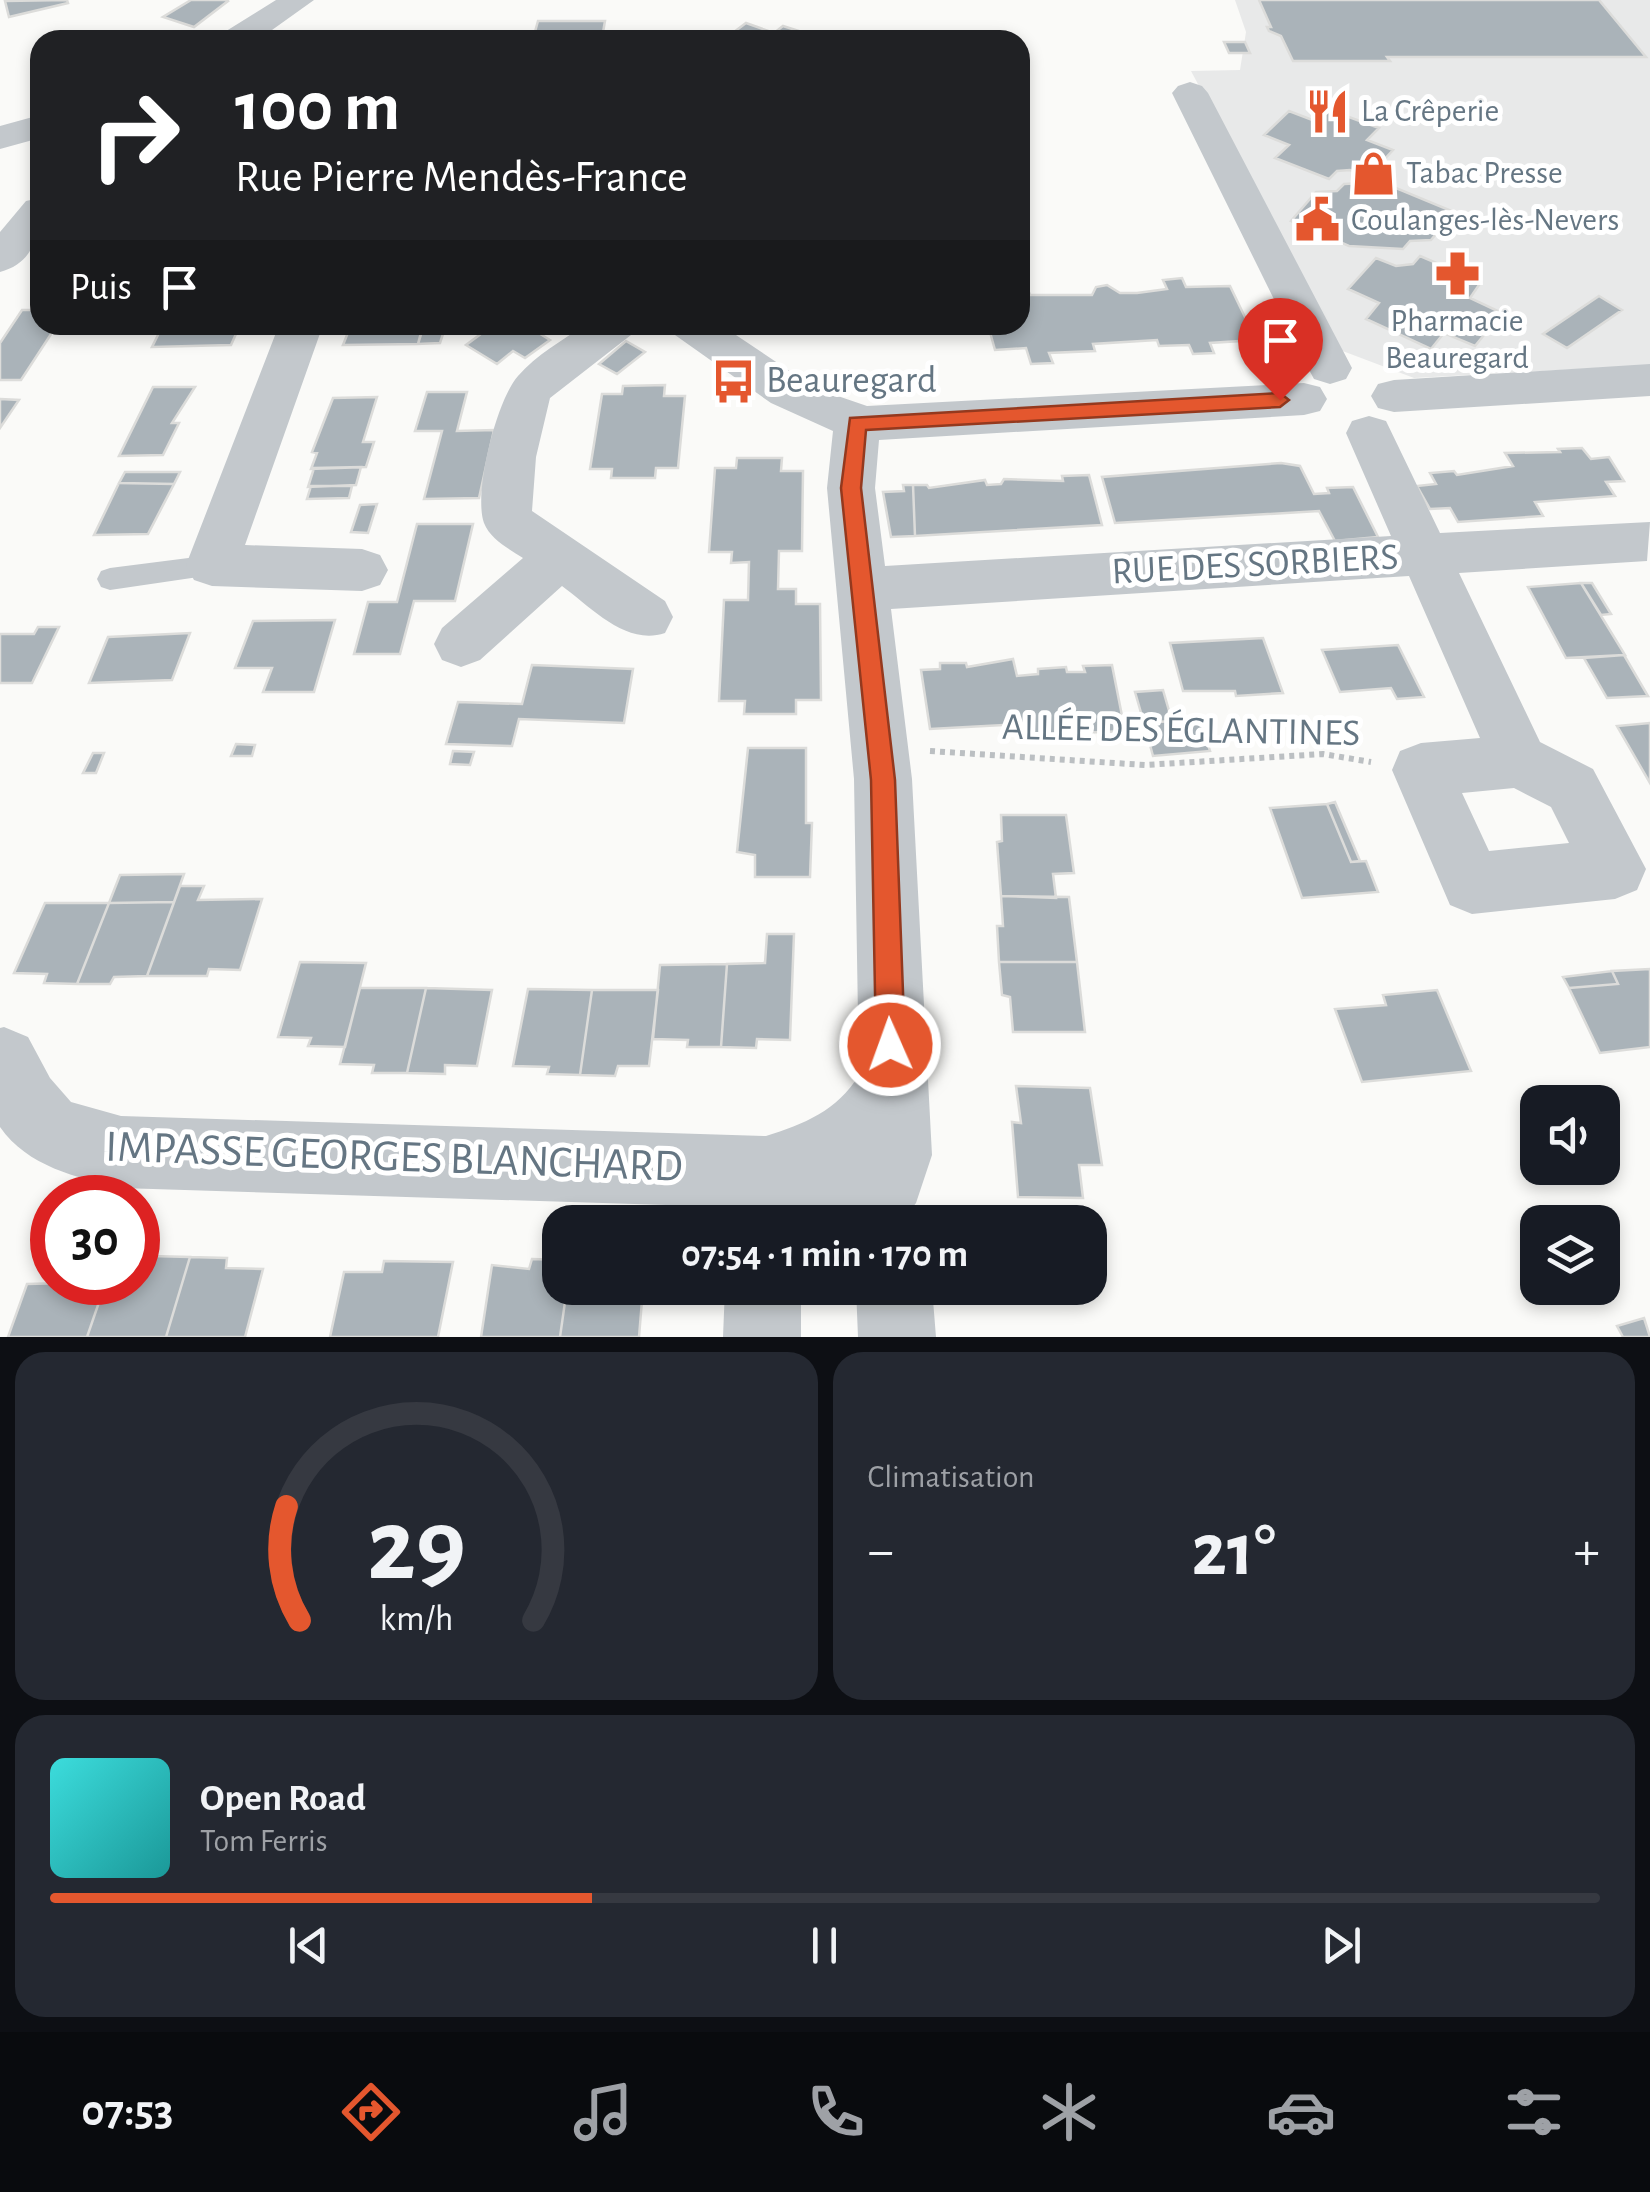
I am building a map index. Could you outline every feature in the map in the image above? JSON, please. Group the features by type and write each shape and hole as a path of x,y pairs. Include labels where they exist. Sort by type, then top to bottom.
{"street":[{"path":"252,30 298,0"},
{"path":"1190,94 1318,384 1311,410 1336,428 1381,414 1650,380"},
{"path":"0,138 30,129"},
{"path":"0,262 30,223"},
{"path":"0,262 30,264"},
{"path":"297,335 212,565 362,570"},
{"path":"603,335 530,392 504,510 508,521 646,618"},
{"path":"705,335 812,406 857,422 896,424 1374,378 1381,414 1425,555 1519,761"},
{"path":"766,1197 808,1198 846,1213 872,1199 892,1202 896,1155 879,747 851,488 857,422"},
{"name":"RUE DES SORBIERS","path":"862,589 1647,542"},
{"path":"462,644 560,557"},
{"path":"1519,761 1572,788 1615,870 1472,883 1421,770 1519,761"},
{"name":"IMPASSE GEORGES BLANCHARD","path":"4,1061 27,1110 64,1139 122,1152 766,1197"},
{"path":"766,1197 871,1121 892,1085"},
{"path":"762,1337 763,1305"},
{"path":"895,1305 897,1337"}],"lane":[{"path":"110,579 212,565"}],"path":[{"name":"ALLÉE DES ÉGLANTINES","path":"879,747 1145,765 1323,754 1421,770"}],"shaded area":[{"path":"1235,0 1650,0 1650,365 1414,378 1340,350 1191,71 1240,70 1246,32"}],"building":[{"path":"191,0 228,1 194,27 163,17"},
{"path":"1259,0 1599,0 1646,57 1293,61 1281,36 1269,31 1267,27 1271,27"},
{"path":"5,1 68,3 9,17"},
{"path":"538,21 605,21 603,30 536,30"},
{"path":"746,23 766,30 737,30"},
{"path":"1224,42 1245,42 1250,53 1229,53"},
{"path":"1327,109 1379,128 1367,140 1393,150 1368,177 1350,170 1337,171 1329,179 1275,158 1289,145 1264,135 1289,111 1315,121"},
{"path":"1363,183 1377,189 1396,188 1454,212 1431,240 1410,241 1403,249 1349,246 1291,221 1316,192"},
{"path":"1420,256 1481,282 1470,298 1502,313 1475,346 1444,333 1431,349 1366,319 1379,303 1348,289 1376,258 1396,266 1413,264"},
{"path":"1182,278 1186,287 1230,286 1256,340 1210,343 1214,353 1193,354 1189,345 1159,346 1157,340 1093,344 1095,351 1049,353 1053,363 1031,364 1026,348 995,350 991,335 1030,335 1030,295 1092,295 1096,287 1107,285 1120,293 1137,293 1167,289 1163,280"},
{"path":"1599,296 1622,310 1567,348 1543,334"},
{"path":"22,310 30,310 30,335 50,335 21,380 0,380 0,343"},
{"path":"158,335 236,335 231,345 152,347"},
{"path":"347,335 421,335 418,344 343,345"},
{"path":"420,335 443,335 440,343 418,344"},
{"path":"480,335 542,335 550,340 525,358 513,351 497,364 466,345"},
{"path":"626,341 645,352 617,374 599,364"},
{"path":"665,385 664,396 685,396 678,468 656,468 655,478 611,478 612,469 590,469 602,394 622,394 623,386"},
{"path":"153,387 195,387 172,423 179,423 163,455 119,456"},
{"path":"427,392 467,392 457,431 494,430 479,498 424,499 442,431 415,431"},
{"path":"377,397 363,442 374,442 366,467 311,469 317,453 312,452 333,398"},
{"path":"0,399 19,400 0,428"},
{"path":"1582,448 1591,459 1609,457 1624,481 1606,482 1615,496 1535,502 1543,516 1458,522 1450,508 1430,509 1417,486 1436,484 1430,473 1454,471 1457,475 1513,466 1505,453"},
{"path":"737,458 782,458 781,471 803,471 802,551 779,551 778,589 796,589 796,604 820,604 821,700 796,700 796,714 744,714 745,701 719,701 724,600 748,600 749,562 731,563 732,552 709,552 715,468 736,468"},
{"path":"1281,463 1300,466 1314,494 1329,493 1327,488 1353,487 1378,537 1335,541 1319,511 1115,523 1102,477"},
{"path":"361,467 356,485 308,487 314,468"},
{"path":"125,472 180,472 174,484 119,483"},
{"path":"1089,475 1102,525 915,536 913,485 929,488 985,480 987,485 1001,484 1004,479 1063,481 1062,476"},
{"path":"119,483 174,484 148,534 94,535"},
{"path":"903,485 913,485 915,536 891,537 883,492 904,491"},
{"path":"311,486 352,486 349,498 307,499"},
{"path":"377,504 368,533 351,532 360,505"},
{"path":"417,524 473,524 455,601 414,601 400,654 354,654 368,602 397,602"},
{"path":"1581,583 1625,655 1566,658 1528,587"},
{"path":"1581,583 1592,583 1611,614 1601,615"},
{"path":"335,620 314,692 263,692 272,668 235,668 253,621"},
{"path":"38,627 59,627 32,683 0,683 0,634 34,634"},
{"path":"190,633 172,680 89,683 108,637"},
{"path":"1263,638 1283,693 1236,696 1235,691 1183,691 1170,643"},
{"path":"1398,645 1424,697 1397,699 1391,688 1340,692 1322,650"},
{"path":"1624,655 1648,696 1607,698 1584,658"},
{"path":"1013,659 1017,676 1038,674 1038,669 1066,667 1067,672 1085,672 1083,666 1112,665 1125,731 1029,735 1025,724 930,729 921,670 940,669 940,663 966,663 967,667"},
{"path":"532,665 633,669 624,723 519,719 512,746 446,744 458,702 522,704"},
{"path":"1163,690 1172,721 1144,723 1135,692"},
{"path":"1200,719 1210,751 1153,756 1144,723"},
{"path":"1650,723 1650,783 1617,726"},
{"path":"236,744 255,745 252,756 231,756"},
{"path":"748,748 806,748 806,823 812,823 810,877 755,877 755,855 737,852"},
{"path":"453,751 474,752 470,765 450,764"},
{"path":"93,753 104,753 96,773 83,773"},
{"path":"1335,802 1360,861 1351,862 1327,804"},
{"path":"1327,804 1351,862 1366,861 1378,892 1302,898 1270,808"},
{"path":"1001,815 1066,815 1074,873 1053,874 1056,898 1001,896 997,842 1002,841"},
{"path":"184,874 174,902 109,903 120,875"},
{"path":"180,886 204,886 198,900 262,899 240,970 209,969 207,976 147,976"},
{"path":"1001,896 1069,897 1077,962 999,962 997,926 1003,926"},
{"path":"174,902 147,976 114,977 110,984 77,984 109,903"},
{"path":"45,903 109,903 77,984 44,983 47,974 14,973"},
{"path":"767,934 794,934 790,1040 757,1039 756,1048 721,1047 727,964 765,963"},
{"path":"300,962 366,963 345,1047 308,1046 311,1038 278,1037"},
{"path":"999,962 1077,962 1085,1032 1013,1032 1010,997 1002,995"},
{"path":"727,964 721,1047 687,1047 688,1040 653,1039 660,965"},
{"path":"1650,969 1650,1047 1600,1053 1569,988 1618,984 1612,971"},
{"path":"1612,971 1618,984 1569,988 1563,977"},
{"path":"360,988 426,988 407,1073 372,1073 374,1065 340,1064"},
{"path":"426,988 492,990 477,1066 445,1065 445,1074 407,1073"},
{"path":"528,989 592,990 580,1075 547,1074 549,1067 513,1066"},
{"path":"592,990 658,990 649,1066 618,1066 615,1076 580,1075"},
{"path":"1437,990 1471,1071 1362,1082 1335,1009 1386,1005 1383,995"},
{"path":"1016,1086 1090,1088 1102,1165 1079,1165 1083,1198 1018,1197 1012,1122 1021,1123"},
{"path":"160,1256 190,1257 166,1337 87,1337 98,1305 160,1305"},
{"path":"190,1257 227,1258 226,1268 263,1269 245,1337 166,1337"},
{"path":"532,1259 542,1259 542,1305 565,1305 560,1337 481,1337 492,1265 529,1269"},
{"path":"384,1261 453,1262 438,1337 330,1337 344,1272 382,1272"},
{"path":"27,1284 30,1305 98,1305 87,1337 8,1337"},
{"path":"565,1305 642,1305 639,1337 560,1337"},
{"path":"1644,1318 1650,1337 1623,1337 1617,1326"}],"place":[{"name":"La Crêperie","path":"1328,111"},
{"name":"Tabac Presse","path":"1373,173"},
{"name":"Coulanges-lès-Nevers","path":"1318,220"},
{"name":"Pharmacie Beauregard","path":"1457,273"},
{"name":"Beauregard","path":"733,381"}],"route":[{"path":"890,1045 883,780 851,488 852,442 857,422 896,424 1280,400"}]}
